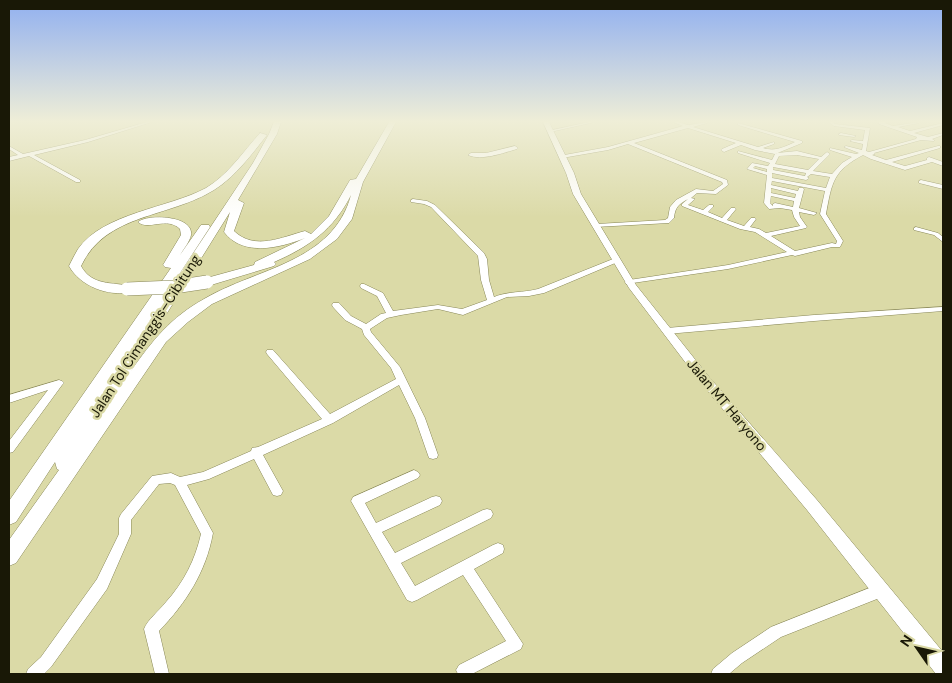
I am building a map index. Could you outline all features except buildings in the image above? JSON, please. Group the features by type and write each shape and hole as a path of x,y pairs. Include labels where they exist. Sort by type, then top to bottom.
{"highway":[{"path":"246,154 224,178 211,188 181,203 117,226 97,236 82,250 75,266 78,274 84,280 101,286 164,288 208,280 271,263 326,232 342,213 370,154"},
{"name":"Jalan Tol Cimanggis–Cibitung","path":"9,516 253,154"},
{"name":"Jalan Tol Cimanggis–Cibitung","path":"9,548 262,154"},
{"path":"257,163 229,227 229,232 238,241 268,244 293,240 305,235 321,222 354,185 373,154"},
{"path":"9,556 161,339 207,301 295,262 326,243 348,218 354,185"},
{"path":"130,287 92,277 85,272 82,265 83,258 88,250 111,232 131,224 162,220 172,221 184,226 186,235 134,330"}],"main road":[{"name":"Jalan MT Haryono","path":"562,156 577,194 631,284 705,380 882,590 943,667"}],"street":[{"path":"9,159 29,154 78,181"},
{"path":"471,155 491,154"},
{"path":"562,156 576,154"},
{"path":"597,226 667,222 671,218 670,210 673,205 696,191 712,194 726,184 725,181 657,154"},
{"path":"743,154 771,170 800,191 795,210 804,227"},
{"path":"819,161 779,154 771,170 767,203 771,208 781,206 823,214"},
{"path":"771,170 806,179 810,170 827,154"},
{"path":"842,154 856,156"},
{"path":"631,284 747,265 838,246 840,241 823,214 828,190 833,175 844,163 863,154"},
{"path":"867,154 873,158 906,168 932,160"},
{"path":"886,162 914,154 943,165"},
{"path":"925,162 943,165"},
{"path":"771,170 810,170 833,175"},
{"path":"771,170 828,190"},
{"path":"921,182 943,187"},
{"path":"767,194 798,200"},
{"path":"692,199 684,206 723,221 757,230 795,254"},
{"path":"413,200 431,204 481,255 491,301"},
{"path":"703,213 711,206"},
{"path":"723,221 734,209"},
{"path":"746,228 753,219"},
{"path":"765,235 812,226"},
{"path":"916,229 942,236 943,240"},
{"path":"366,328 377,319 390,314 438,307 463,312 506,295 529,294 541,291 616,261"},
{"path":"364,286 378,293 390,314"},
{"path":"336,305 348,318 366,328 367,333 395,367 420,418 433,455"},
{"path":"667,331 943,309"},
{"path":"270,352 329,420"},
{"path":"33,674 46,662 102,584 125,534 125,518 156,479 171,478 180,482 205,476 256,451 329,420 401,380"},
{"path":"9,399 59,383 9,449"},
{"path":"256,451 277,492"},
{"path":"414,475 357,501 412,595 498,548"},
{"path":"162,674 151,629 172,608 184,590 200,560 207,533 180,482"},
{"path":"374,530 436,501"},
{"path":"392,561 487,514"},
{"path":"465,566 516,644 464,670 465,674"},
{"path":"718,674 736,658 776,632 882,590"}]}
